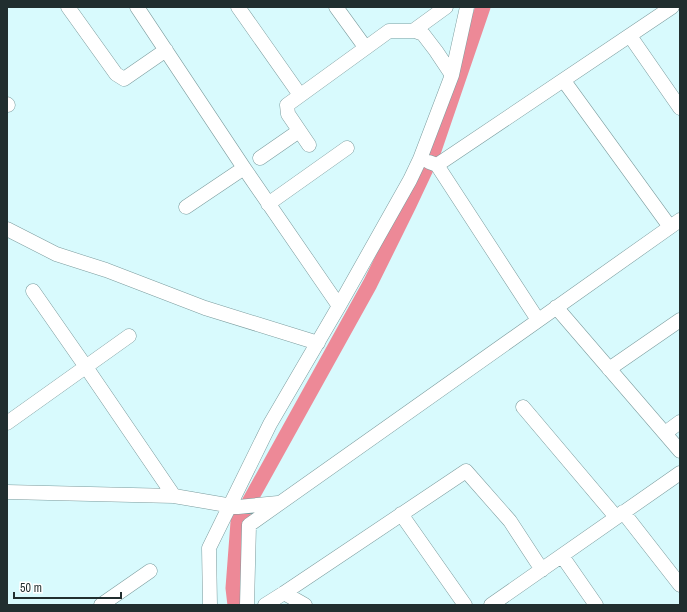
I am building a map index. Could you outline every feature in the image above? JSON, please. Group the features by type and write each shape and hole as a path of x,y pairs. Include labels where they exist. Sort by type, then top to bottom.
{"street":[{"path":"68,7 116,74 124,79 166,50"},
{"path":"137,7 268,204 339,306"},
{"path":"238,7 300,95"},
{"path":"336,7 365,47"},
{"path":"412,31 446,7"},
{"path":"210,605 210,548 234,506 270,424 339,306 410,180 420,159 452,75 467,7"},
{"path":"435,165 564,81 672,7"},
{"path":"309,145 288,114 287,105 389,31 412,31 423,34 452,75"},
{"path":"630,36 680,108"},
{"path":"247,605 249,525 675,224 564,81"},
{"path":"260,158 299,131"},
{"path":"268,204 347,148"},
{"path":"420,159 435,165 538,320"},
{"path":"186,207 244,168"},
{"path":"7,229 56,254 106,270 205,308 318,343"},
{"path":"33,291 174,496"},
{"path":"556,307 680,451"},
{"path":"609,369 680,320"},
{"path":"7,423 130,336"},
{"path":"522,407 620,515 680,585"},
{"path":"664,433 680,422"},
{"path":"265,605 466,471 510,521 542,570"},
{"path":"491,605 680,473"},
{"path":"7,492 174,496 234,506 253,506 281,503"},
{"path":"401,514 465,605"},
{"path":"562,556 596,605"},
{"path":"101,605 150,570"},
{"path":"284,593 304,605"}],"waterway":[{"path":"235,605 233,588 238,522 370,284 409,205 432,156 483,7"}]}
